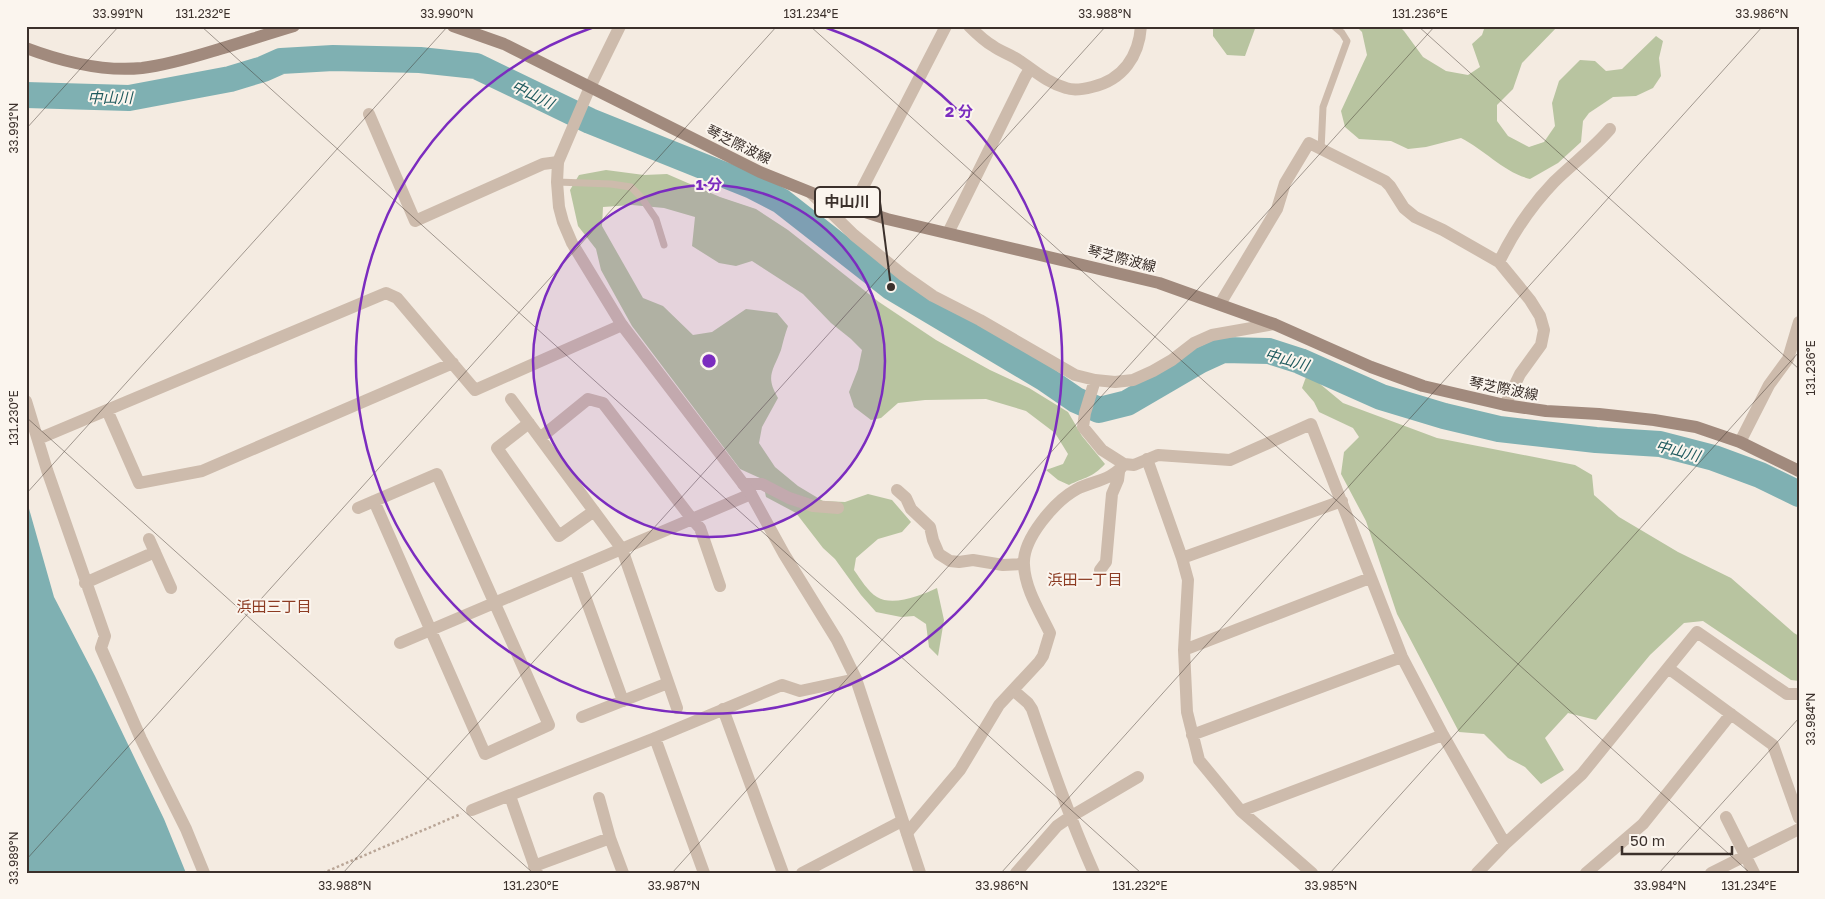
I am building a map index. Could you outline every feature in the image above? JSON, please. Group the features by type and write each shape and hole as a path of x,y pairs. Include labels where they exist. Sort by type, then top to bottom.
{"main road":[{"path":"26,48 61,60 90,66 142,68 195,56 294,26"},
{"name":"琴芝際波線","path":"453,26 504,44 760,172 857,210 887,219 1159,283 1274,324 1370,367 1423,386 1505,405 1546,411 1654,420 1696,427 1740,442 1799,471"}],"street":[{"path":"620,26 590,87 558,162 559,207 572,243 622,325 751,494 784,554 837,640 856,679 920,873"},
{"path":"857,210 862,189 946,26"},
{"path":"969,26 994,47 1019,60 1053,84 1069,89 1086,89 1101,85 1117,77 1129,65 1137,50 1142,26"},
{"path":"948,233 1030,69"},
{"path":"369,114 415,221 543,164 558,162"},
{"path":"1499,262 1510,239 1553,182 1596,145 1610,129"},
{"path":"1220,304 1277,209 1285,183 1308,143 1385,181 1404,208 1415,217 1443,230 1499,262 1530,300 1540,316 1544,330 1541,345 1520,374 1505,405"},
{"path":"811,193 878,256 932,296 980,320 1075,376 1115,382 1133,380 1153,371 1194,343 1212,335 1274,324"},
{"path":"38,439 386,293 397,298 475,390 622,325"},
{"path":"1740,442 1769,385 1788,359 1799,322"},
{"path":"107,410 139,483 202,472 453,363"},
{"path":"1095,380 1085,413 1084,427 1092,439 1121,468"},
{"path":"511,399 622,549 677,708"},
{"path":"540,438 588,399 603,402 700,528 720,586"},
{"path":"26,401 85,583 105,636 100,648 141,739 186,829 204,873"},
{"path":"529,423 497,448 559,536 594,511"},
{"path":"802,873 905,827 960,770 995,712 1039,662 1043,656 1050,633 1027,583 1024,564 1026,552 1034,534 1045,516 1065,496 1079,488 1100,481 1121,468 1158,455 1230,460 1311,424 1402,657 1504,844"},
{"path":"1147,459 1188,580 1184,650 1186,712 1199,760 1241,810 1312,873"},
{"path":"1100,570 1106,562 1112,494 1121,468"},
{"path":"358,508 374,501 437,474 496,602 549,725 484,754 374,501"},
{"path":"743,484 762,484 789,498 813,506 838,508"},
{"path":"897,490 906,498 911,509 930,527 939,554 950,561 973,560 1003,565 1024,564"},
{"path":"400,643 751,494"},
{"path":"1182,558 1342,501"},
{"path":"149,539 171,588"},
{"path":"85,583 155,552"},
{"path":"575,569 622,701"},
{"path":"1184,650 1370,578"},
{"path":"1477,873 1504,844 1582,774 1697,632 1787,694 1799,694"},
{"path":"1192,735 1402,657"},
{"path":"1668,668 1772,745 1799,818"},
{"path":"472,810 655,738 782,685 800,691 856,679"},
{"path":"582,717 668,683"},
{"path":"1013,690 1032,709 1070,817 1094,873"},
{"path":"723,709 782,873"},
{"path":"1588,872 1643,824 1731,714"},
{"path":"1241,810 1443,735"},
{"path":"655,738 704,873"},
{"path":"1016,873 1058,826 1138,777"},
{"path":"510,796 535,869 610,838"},
{"path":"600,798 610,838 623,873"},
{"path":"1726,817 1754,873"},
{"path":"1710,873 1799,829"}],"lane":[{"path":"1321,151 1323,107 1347,41 1334,26"},
{"path":"557,182 602,183 631,187 641,197 656,219 664,245"}],"path":[{"path":"323,873 472,810"}],"green space":[{"path":"1213,26 1256,26 1245,56 1227,55 1213,36"},
{"path":"1356,26 1399,26 1423,57 1446,71 1468,75 1480,67 1472,44 1482,35 1485,26 1558,26 1522,63 1513,89 1497,105 1497,121 1508,136 1529,147 1544,142 1555,126 1552,103 1559,81 1580,60 1595,61 1606,71 1622,69 1656,36 1663,41 1659,58 1661,76 1653,88 1636,96 1613,97 1589,113 1583,121 1581,142 1558,163 1530,179 1511,171 1461,138 1426,147 1408,149 1391,141 1359,139 1345,127 1341,111 1367,55 1362,32"},
{"path":"606,170 644,175 667,174 720,197 756,209 788,230 879,302 936,340 990,370 1029,388 1068,412 1082,436 1105,464 1092,475 1069,485 1058,480 1046,470 1063,464 1068,454 1055,433 1026,411 986,399 925,400 898,403 881,418 871,420 854,407 849,392 858,369 862,350 831,323 803,294 752,261 736,266 719,263 692,246 695,217 664,208 632,205 603,207 602,226 643,298 663,306 693,335 712,332 746,309 777,313 788,326 771,379 778,398 762,427 759,443 775,467 798,486 823,501 845,502 868,494 892,500 911,522 902,532 878,539 856,558 854,570 870,592 884,600 907,599 937,588 944,620 938,656 929,647 926,624 914,616 901,617 876,612 796,513 766,497 762,479 740,469 632,326 601,270 596,249 578,226 570,190 579,175"},
{"path":"1306,377 1314,379 1343,403 1437,438 1575,465 1592,475 1594,495 1619,517 1678,552 1731,578 1799,636 1799,681 1791,680 1703,621 1684,623 1650,655 1596,720 1568,713 1545,738 1564,770 1541,784 1525,767 1508,758 1484,734 1459,732 1397,614 1366,521 1341,474 1344,452 1359,437 1353,428 1319,412 1314,402 1302,388"}],"water":[{"path":"26,498 54,597 95,676 164,819 186,873 26,873"}],"waterway":[{"name":"中山川","path":"26,95 129,98 230,79 263,69 281,61 333,58 420,60 476,66 590,121 752,186 781,201 891,287 1044,378 1076,400 1099,410 1127,403 1199,361 1223,350 1269,351 1300,361 1381,397 1444,416 1499,429 1596,440 1660,444 1714,458 1760,475 1799,494"}],"place":[{"name":"中山川","path":"891,287"}],"district":[{"name":"浜田一丁目","path":"1085,579"},
{"name":"浜田三丁目","path":"274,606"}]}
